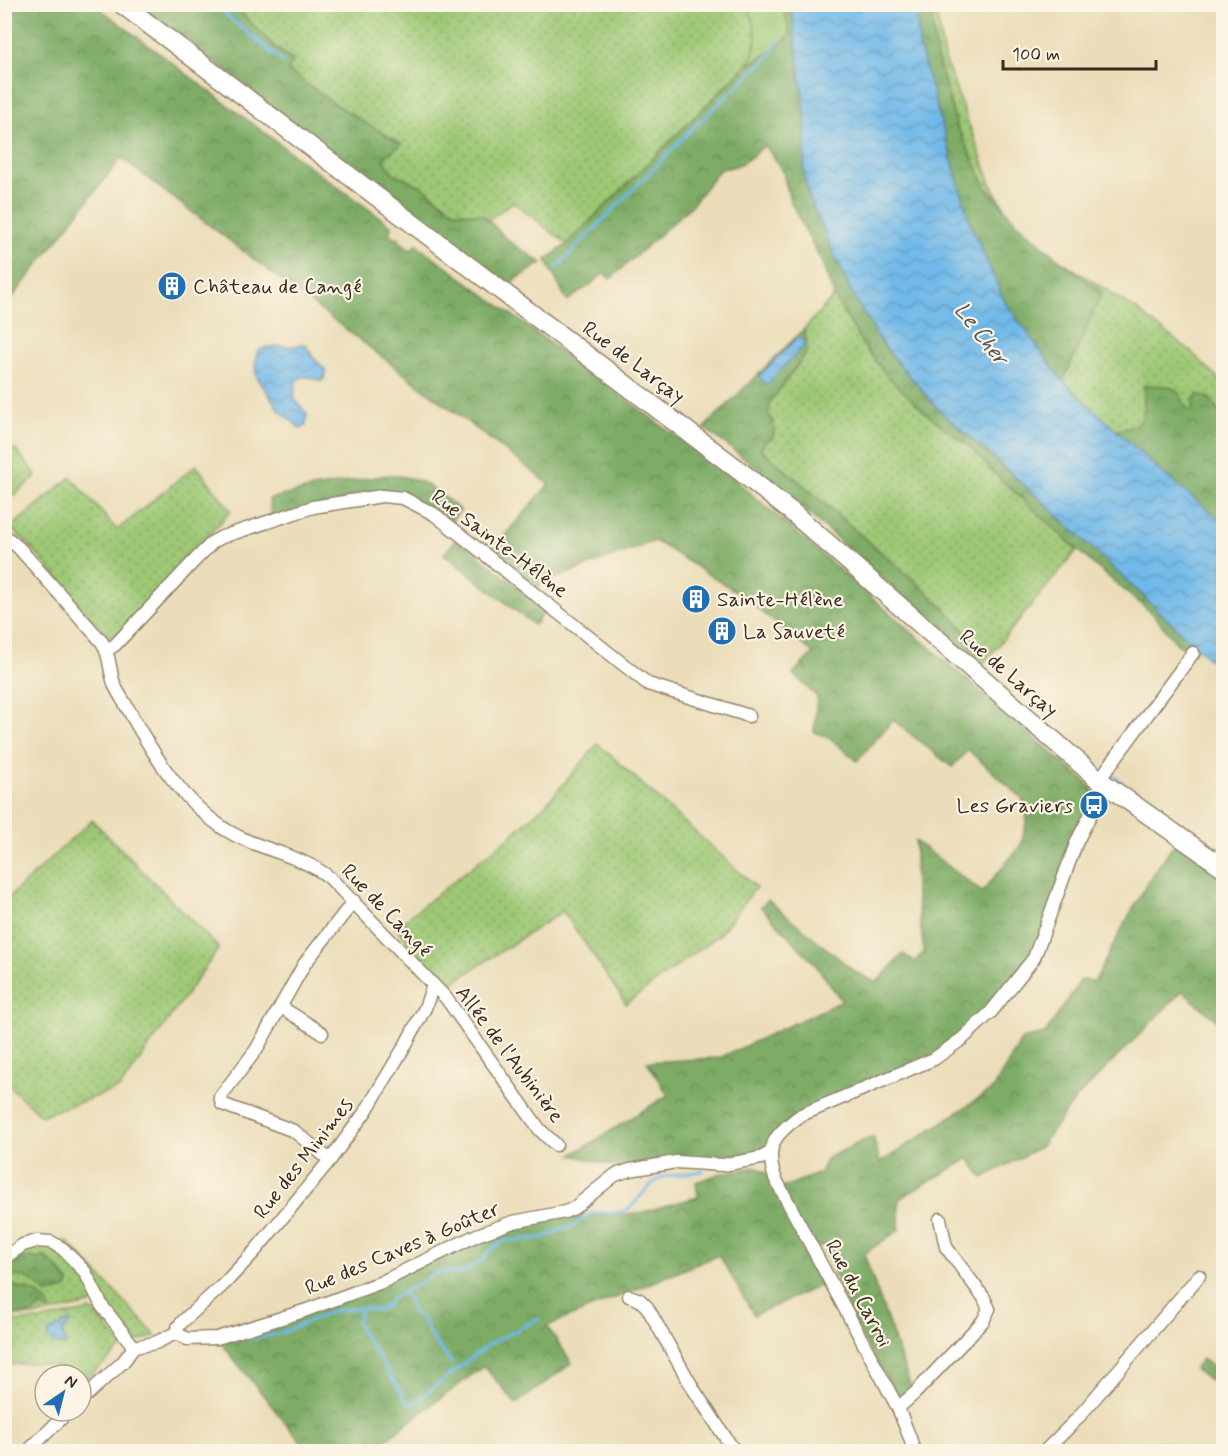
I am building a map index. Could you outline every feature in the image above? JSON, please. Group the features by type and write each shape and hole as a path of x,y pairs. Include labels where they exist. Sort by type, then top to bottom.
{"main road":[{"name":"Rue de Larçay","path":"122,4 764,490 1103,783 1224,868"}],"street":[{"name":"Rue Sainte-Hélène","path":"107,650 115,645 213,542 222,537 313,507 393,496 411,501 434,514 648,684 749,716"},
{"name":"Rue de Cangé","path":"4,535 19,548 107,650 116,687 152,753 186,796 208,818 226,830 254,845 315,867 330,878 433,985"},
{"path":"770,1153 779,1133 801,1115 933,1059 962,1039 1010,990 1034,958 1077,841 1103,783 1193,653"},
{"path":"330,1160 294,1131 222,1104 220,1097 256,1050 305,963 354,901"},
{"name":"Allée de l'Aubinière","path":"433,985 457,1011 540,1130 556,1145"},
{"name":"Rue des Minimes","path":"176,1333 183,1321 224,1284 255,1251 330,1160 366,1111 406,1044 425,1008 433,985"},
{"path":"281,1007 322,1033"},
{"name":"Rue des Caves à Goûter","path":"176,1333 187,1339 218,1338 304,1311 382,1282 477,1235 513,1222 565,1212 574,1208 610,1178 630,1170 676,1162 723,1165 761,1158 770,1153"},
{"name":"Rue du Carroi","path":"770,1153 770,1164 780,1188 897,1408 914,1452"},
{"path":"897,1408 915,1393 983,1321 989,1309 984,1298 945,1247 940,1219"},
{"path":"4,1258 23,1245 37,1241 51,1242 63,1249 85,1272 102,1306 134,1347"},
{"path":"1044,1452 1076,1420 1199,1276"},
{"path":"629,1296 640,1300 647,1307 694,1390 737,1452"},
{"path":"93,1389 123,1362 134,1347 155,1343 176,1333"},
{"path":"27,1452 57,1423"},
{"path":"1162,1452 1171,1452"}],"green space":[{"path":"5,5 95,5 392,226 389,233 394,237 393,239 399,237 398,240 412,250 416,244 734,479 1087,783 1098,797 1034,958 962,1039 792,1121 749,1160 630,1170 572,1155 668,1095 647,1062 719,1058 842,1001 815,964 761,907 768,900 854,971 876,983 903,954 915,962 924,951 915,886 915,841 982,892 1021,845 1027,820 1022,798 968,750 952,767 893,720 857,761 830,738 814,732 817,697 793,674 813,653 737,592 655,541 542,583 534,591 488,555 549,484 121,158 5,307"},
{"path":"138,5 233,5 276,48 293,61 288,70 329,100 401,144 383,158 393,173 421,186 454,211 483,215 509,241 542,263 509,284 373,184"},
{"path":"233,5 748,5 755,27 756,41 749,63 567,244 513,202 487,221 483,215 454,211 421,186 393,173 383,158 401,144 342,109 287,69 293,61 276,48"},
{"path":"748,5 783,5 790,35 766,55 749,63 756,41 755,27"},
{"path":"783,5 791,5 806,120 804,174 809,198 852,294 883,345 939,410 1051,509 1198,647 1193,653 1177,644 1153,614 1093,564 992,471 970,447 928,415 889,378 863,345 834,296 822,263 790,201 783,172 765,145 740,164 721,168 691,206 610,279 604,273 567,301 546,260 567,244 749,63 766,55 790,35"},
{"path":"916,5 930,5 936,54 957,126 986,187 1017,223 1102,293 1063,381 1005,302 970,223 919,45"},
{"path":"930,5 935,5 944,57 993,189 1005,208 986,187 957,126 936,54"},
{"path":"1058,259 1134,308 1189,350 1223,386 1223,417 1209,398 1194,399 1192,411 1188,411 1181,397 1145,385 1144,412 1140,422 1115,431 1063,381 1102,293"},
{"path":"834,296 863,345 889,378 928,415 970,447 992,471 1077,550 981,666 963,629 944,608 761,449 774,422 768,414 770,402 807,349 804,329"},
{"path":"804,329 807,349 770,402 768,414 774,426 774,432 772,439 766,440 761,449 944,608 963,629 981,666 757,468 704,428"},
{"path":"1144,385 1168,386 1178,391 1188,411 1192,411 1197,395 1209,398 1223,417 1223,522 1115,431 1135,426 1143,418"},
{"path":"10,449 15,449 35,473 35,478 14,495 7,489 4,478 5,454"},
{"path":"196,465 231,511 116,637 108,637 27,543 10,528 71,477 117,530"},
{"path":"387,475 419,481 435,490 460,510 448,525 393,496 272,519 269,499 313,488"},
{"path":"457,538 546,610 534,625 444,554"},
{"path":"598,744 756,887 719,935 626,1004 563,911 449,985 444,981 441,982 396,927 508,838 546,804"},
{"path":"92,820 219,948 120,1088 41,1116 5,1082 5,901"},
{"path":"1179,838 1223,868 1223,1026 1182,991 1074,1101 1040,1147 983,1178 969,1158 899,1199 899,1230 864,1254 912,1390 897,1395 854,1324 823,1245 803,1253 824,1284 754,1315 719,1255 547,1326 572,1363 516,1404 484,1366 370,1451 308,1451 217,1338 304,1311 463,1242 548,1215 571,1217 640,1213 698,1197 696,1182 718,1174 756,1167 775,1178 781,1188 820,1173 827,1158 873,1136 880,1163 993,1089 1022,1039 1045,1034 1081,980 1095,981 1144,889"},
{"path":"66,1240 156,1336 137,1342 62,1244"},
{"path":"37,1246 50,1247 60,1253 84,1276 96,1303 35,1316 5,1316 5,1264 24,1249"},
{"path":"31,1257 38,1259 44,1257 55,1266 69,1284 66,1289 47,1293 26,1277 11,1276 8,1272 15,1263"},
{"path":"4,1281 34,1292 51,1308 48,1310 39,1307 33,1314 5,1313"},
{"path":"91,1310 123,1347 93,1373 93,1363 27,1363 5,1366 5,1322 42,1320"},
{"path":"1202,1359 1223,1374 1223,1389 1194,1369"}],"water":[{"name":"Le Cher","path":"791,5 916,5 919,45 970,223 1005,302 1063,381 1160,471 1223,522 1223,672 1051,509 939,410 883,345 852,294 809,198 804,174 806,120"},
{"path":"798,337 804,342 804,346 766,385 759,376"},
{"path":"306,345 326,371 321,381 305,377 296,381 294,398 307,414 306,425 301,429 279,410 257,377 255,369 257,352 268,347"},
{"path":"71,1322 62,1332 66,1345 56,1345 47,1338 49,1332"}],"waterway":[{"path":"213,4 283,62"},
{"path":"556,268 692,129 768,57 780,38"},
{"path":"1113,776 1137,794"},
{"path":"249,1339 281,1333 336,1310 357,1308 378,1310 386,1307 393,1297 438,1272 461,1274 483,1260 489,1251 503,1241 541,1238 571,1227 593,1212 613,1213 629,1209 651,1185 663,1177 703,1171"},
{"path":"403,1293 410,1302 413,1313 424,1321 431,1337 452,1363"},
{"path":"361,1309 357,1322 360,1329 410,1406 488,1345 538,1319"}],"place":[{"name":"Château de Cangé","path":"172,286"},
{"name":"Sainte-Hélène","path":"696,599"},
{"name":"La Sauveté","path":"722,631"},
{"name":"Les Graviers","path":"1094,805"}]}
